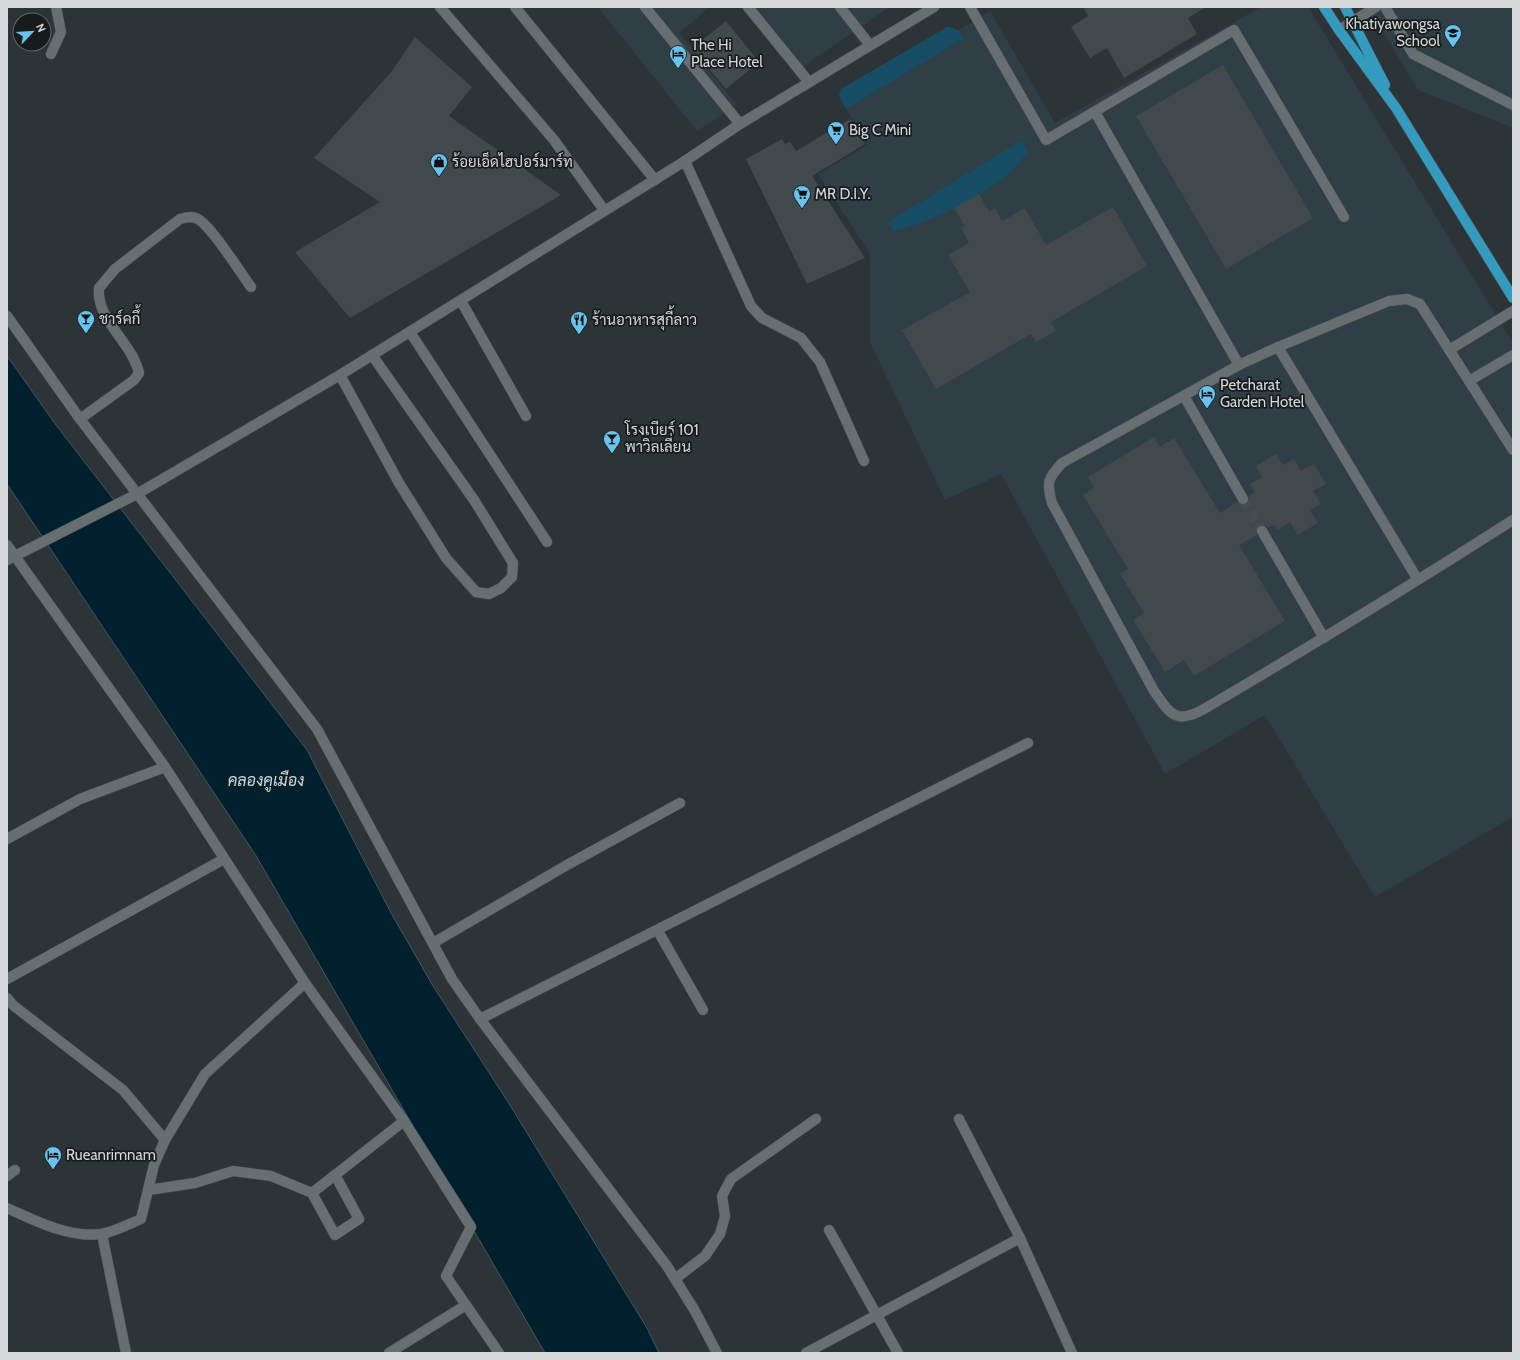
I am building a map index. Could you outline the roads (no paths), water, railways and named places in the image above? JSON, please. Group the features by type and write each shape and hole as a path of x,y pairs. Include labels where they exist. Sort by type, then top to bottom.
{"main road":[{"path":"1324,7 1396,108 1513,298"},
{"path":"1345,7 1354,21 1396,108"}],"street":[{"path":"51,54 61,32 56,7"},
{"path":"440,7 554,140 604,210"},
{"path":"515,7 655,180"},
{"path":"645,7 740,124"},
{"path":"748,7 809,82"},
{"path":"840,7 870,45"},
{"path":"11,558 137,494 340,375 461,301 604,210 655,180 740,124 934,7"},
{"path":"970,7 1046,140 1234,30 1344,217"},
{"path":"1339,30 1376,7"},
{"path":"1385,7 1413,54 1513,106"},
{"path":"1095,112 1239,365"},
{"path":"685,161 751,306 762,318 801,338 820,362 864,461"},
{"path":"80,419 134,380 139,373 136,361 99,306 99,288 116,269 180,219 188,216 198,219 208,228 251,287"},
{"path":"1513,450 1420,304 1407,299 1389,301 1278,347 1239,365 1062,463 1050,477 1048,488 1052,503 1154,691 1168,711 1179,718 1192,716 1324,638 1513,520"},
{"path":"461,301 526,416"},
{"path":"1449,350 1513,311"},
{"path":"7,316 80,419 317,729 452,979 480,1020 676,1279 696,1311 717,1353"},
{"path":"410,332 547,542"},
{"path":"1278,347 1418,580"},
{"path":"340,375 398,483 446,558 476,592 489,594 501,588 512,577 513,563 474,500 372,355"},
{"path":"1469,381 1513,355"},
{"path":"1184,396 1243,499"},
{"path":"1262,531 1324,638"},
{"path":"7,545 11,558 165,767 305,983 404,1121 472,1227 446,1276 499,1353"},
{"path":"480,1020 1028,743"},
{"path":"7,838 80,799 165,767"},
{"path":"433,943 680,803"},
{"path":"7,979 224,859"},
{"path":"658,930 703,1010"},
{"path":"7,1208 50,1227 82,1234 102,1234 141,1219 154,1165 165,1140 205,1074 305,983"},
{"path":"7,998 14,1006 123,1090 165,1140"},
{"path":"676,1279 705,1256 720,1234 724,1216 722,1196 731,1179 816,1119"},
{"path":"959,1119 1020,1238 1072,1353"},
{"path":"312,1193 404,1121"},
{"path":"148,1190 195,1182 233,1171 271,1176 312,1193 335,1235 359,1219 335,1175"},
{"path":"829,1230 898,1353"},
{"path":"102,1234 126,1353"},
{"path":"806,1353 1020,1238"},
{"path":"389,1353 466,1305"}],"water":[{"name":"คลองคูเมือง","path":"7,356 56,425 307,750 391,913 433,986 508,1102 647,1328 659,1353 545,1353 255,854 7,484"}],"tunnel":[{"path":"1243,499 1262,531"}],"place":[{"name":"Khatiyawongsa School","path":"1453,48"},
{"name":"The Hi Place Hotel","path":"678,69"},
{"name":"Big C Mini","path":"836,145"},
{"name":"ร้อยเอ็ดไฮปอร์มาร์ท","path":"439,177"},
{"name":"MR D.I.Y.","path":"802,209"},
{"name":"ชาร์คกึ้","path":"86,334"},
{"name":"ร้านอาหารสุกี้ลาว","path":"579,335"},
{"name":"Petcharat Garden Hotel","path":"1207,409"},
{"name":"โรงเบียร์ 101 พาวิลเลี่ยน","path":"612,454"},
{"name":"Rueanrimnam","path":"53,1170"}]}
